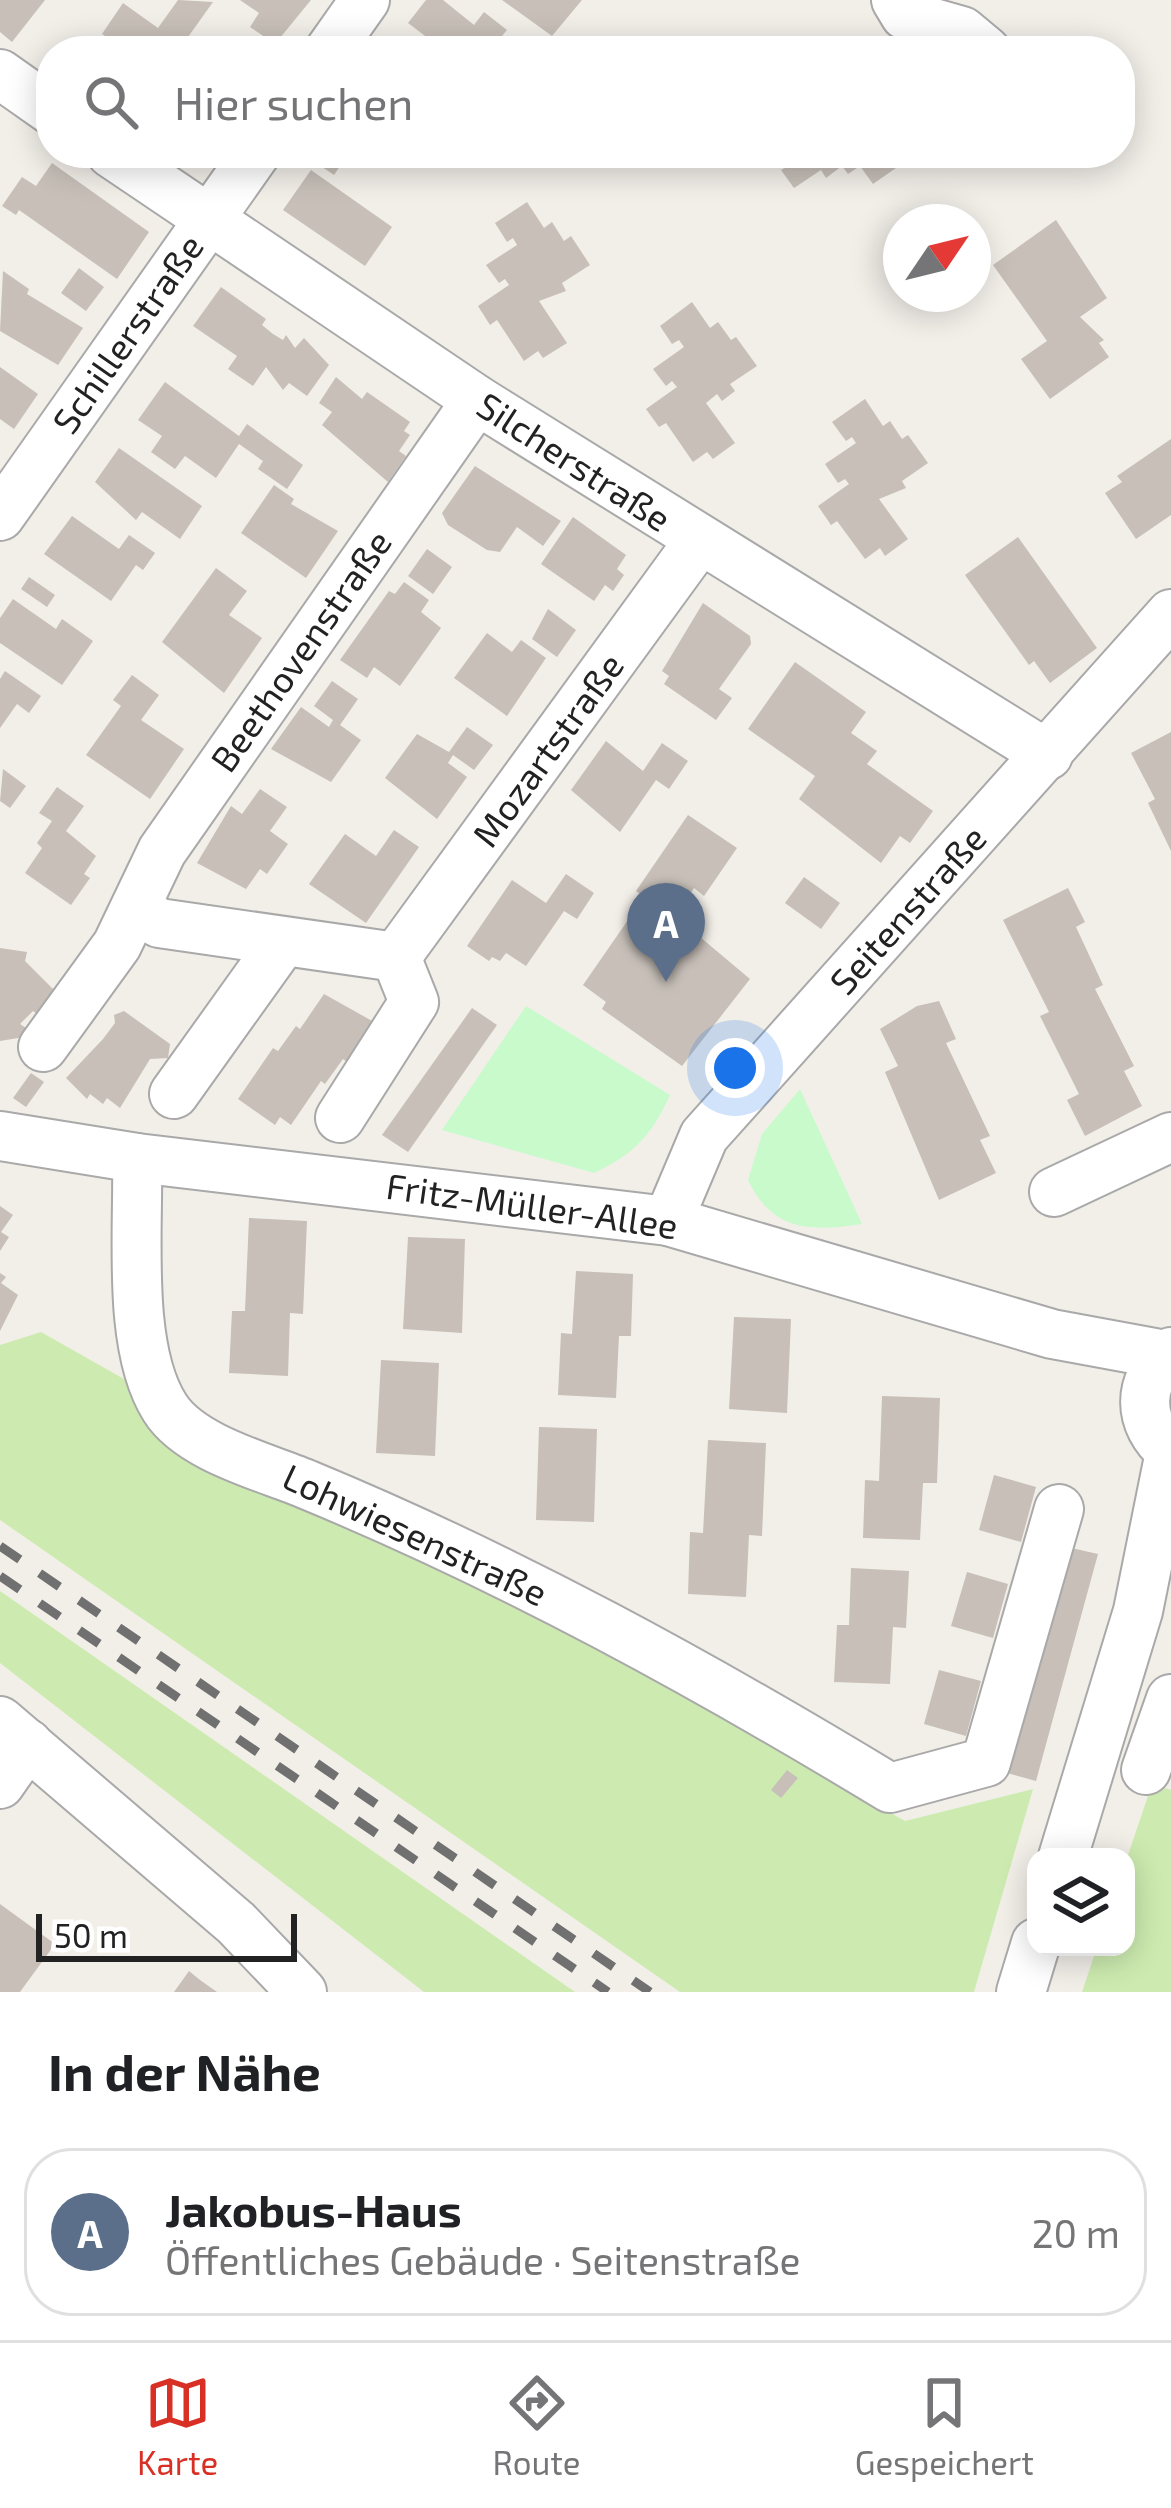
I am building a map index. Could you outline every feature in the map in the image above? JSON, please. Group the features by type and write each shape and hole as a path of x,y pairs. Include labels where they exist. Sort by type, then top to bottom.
{"street":[{"path":"340,36 365,0"},
{"path":"900,8 968,36"},
{"path":"0,74 36,99"},
{"name":"Silcherstraße","path":"131,168 477,400 1048,755"},
{"name":"Schillerstraße","path":"0,516 245,168"},
{"name":"Beethovenstraße","path":"137,909 162,851 477,400"},
{"name":"Mozartstraße","path":"396,957 699,542"},
{"name":"Seitenstraße","path":"668,1221 704,1136 1171,614"},
{"path":"44,1047 137,909 159,923 396,957 414,1001 340,1118"},
{"path":"174,1094 281,943"},
{"name":"Fritz-Müller-Allee","path":"0,1136 137,1158 668,1221 937,1296 1161,1366"},
{"path":"1054,1192 1171,1137"},
{"name":"Lohwiesenstraße","path":"137,1158 140,1312 149,1377 168,1413 203,1439 464,1552 744,1700 890,1788 986,1762 1059,1509"},
{"path":"1066,1848 1138,1611 1170,1452 1146,1418 1161,1366"},
{"path":"1138,1611 1171,1547"},
{"path":"1146,1770 1171,1699"},
{"path":"0,1784 14,1732 236,1923 302,1992"},
{"path":"1021,1992 1032,1956"}],"green space":[{"path":"526,1006 670,1095 640,1142 594,1173 442,1130"},
{"path":"800,1089 862,1224 826,1228 794,1224 769,1210 748,1180 762,1134"},
{"path":"41,1332 905,1821 1033,1789 974,1992 680,1992 0,1520 0,1345"},
{"path":"0,1591 575,1992 424,1992 0,1663"},
{"path":"1152,1784 1171,1790 1171,1992 1082,1992 1094,1956 1135,1956 1135,1848 1130,1848"}],"building":[{"path":"0,0 45,0 12,42 0,32"},
{"path":"178,0 213,2 189,36 102,34 123,3 158,28"},
{"path":"240,0 311,0 282,36 263,36 250,27 259,13"},
{"path":"426,0 443,0 474,25 484,12 507,30 502,36 425,36 408,23"},
{"path":"502,0 582,0 552,36"},
{"path":"49,168 59,168 149,232 117,279 19,210 16,215 2,206 22,177 36,186"},
{"path":"839,168 826,178 821,170 794,188 781,170"},
{"path":"861,168 896,168 873,184"},
{"path":"311,170 392,227 365,266 283,210"},
{"path":"527,202 544,228 552,222 564,241 571,236 590,265 562,283 566,291 539,301 567,343 543,358 538,351 524,361 497,320 490,325 478,306 509,285 505,279 499,283 486,265 517,245 513,238 507,242 495,223"},
{"path":"1056,220 1107,298 1080,317 1104,340 1099,343 1109,357 1050,399 1021,359 1047,341 993,265"},
{"path":"79,268 104,287 86,311 61,293"},
{"path":"3,271 29,289 27,294 83,328 58,365 0,331"},
{"path":"221,287 266,319 262,325 273,334 283,340 286,335 295,348 304,338 329,365 307,396 289,383 283,390 266,367 253,386 228,369 237,356 193,326"},
{"path":"692,302 710,328 718,322 731,340 736,337 757,366 730,384 735,391 722,401 717,394 706,403 735,443 713,459 707,452 693,462 666,423 659,427 646,409 677,387 672,381 666,386 653,369 684,347 679,340 672,344 660,326"},
{"path":"0,367 38,394 14,429 0,419"},
{"path":"336,377 362,399 367,392 410,422 404,431 410,435 399,451 406,456 388,482 322,425 332,412 319,403"},
{"path":"165,382 239,436 247,424 303,465 287,489 258,469 263,461 239,444 216,478 185,456 175,469 151,452 162,436 138,420"},
{"path":"865,399 883,426 890,421 902,439 908,435 928,463 902,481 906,488 879,499 908,539 885,556 880,548 865,559 837,521 831,525 818,506 849,484 845,479 838,483 825,464 856,443 852,437 846,441 832,422"},
{"path":"1171,439 1171,515 1136,539 1105,493 1122,482 1117,476"},
{"path":"119,448 202,506 180,539 142,512 136,520 95,482"},
{"path":"475,466 561,521 543,546 517,527 500,552 487,550 448,525 442,513"},
{"path":"274,485 294,499 291,504 338,531 306,578 241,533"},
{"path":"72,516 119,549 129,535 155,553 143,570 136,565 111,601 44,554"},
{"path":"573,517 626,555 617,569 624,575 613,591 605,585 594,601 541,564"},
{"path":"1018,537 1097,648 1050,683 1034,661 1029,665 965,575"},
{"path":"427,549 452,567 433,594 408,576"},
{"path":"216,568 247,591 229,615 262,638 224,693 162,642"},
{"path":"29,577 55,595 47,607 21,589"},
{"path":"404,582 429,600 421,612 441,628 400,686 374,667 367,678 340,660 389,591 395,594"},
{"path":"13,599 56,629 62,619 93,641 62,685 0,643 0,618"},
{"path":"703,603 750,636 751,644 719,689 732,698 716,720 664,684 669,676 662,671"},
{"path":"548,609 576,630 557,657 532,639"},
{"path":"487,633 512,652 521,640 546,658 507,716 454,678"},
{"path":"795,662 866,712 851,733 877,751 867,764 933,811 910,843 900,836 881,863 799,799 815,776 748,729"},
{"path":"5,671 41,696 29,713 17,704 0,728 0,679"},
{"path":"132,675 159,695 141,720 184,749 150,799 86,755 121,706 113,700"},
{"path":"332,681 358,699 340,725 361,740 331,782 271,749 301,707 329,727 333,720 314,706"},
{"path":"467,727 493,745 474,770 453,755 448,763 467,777 437,819 385,778 417,734 449,752"},
{"path":"1171,732 1171,851 1148,803 1155,799 1131,753"},
{"path":"606,741 643,771 662,743 688,761 669,789 656,780 620,832 571,790"},
{"path":"3,769 26,786 10,808 0,801"},
{"path":"57,787 84,806 66,831 96,856 84,874 90,878 71,905 25,873 52,821 39,813"},
{"path":"260,789 287,807 270,831 288,844 267,874 260,869 246,889 197,863 231,806 242,814"},
{"path":"688,815 737,848 704,896 694,888 665,932 691,950 700,937 750,979 682,1066 602,1009 606,1002 583,985 644,897 636,891"},
{"path":"394,830 419,847 366,923 309,884 345,834 376,856"},
{"path":"566,874 594,893 577,919 564,911 526,966 506,953 500,961 492,957 489,961 467,946 512,880 546,903"},
{"path":"804,877 840,903 821,929 785,903"},
{"path":"1068,888 1085,922 1076,927 1103,985 1095,989 1134,1066 1124,1071 1142,1106 1085,1136 1067,1100 1079,1094 1040,1016 1049,1012 1003,920"},
{"path":"0,948 27,952 25,961 54,990 37,1014 33,1011 20,1024 29,1030 24,1037 0,1041"},
{"path":"324,994 374,1022 347,1062 343,1059 325,1084 321,1081 291,1125 280,1117 275,1125 238,1099 273,1048 278,1051 296,1026 300,1029"},
{"path":"939,1001 956,1039 946,1043 990,1136 980,1140 996,1173 939,1200 885,1072 898,1066 880,1029 917,1006"},
{"path":"472,1008 497,1025 408,1152 382,1135"},
{"path":"124,1011 170,1044 168,1058 150,1059 120,1108 107,1098 103,1104 90,1094 87,1099 66,1078 103,1039 115,1023 114,1015"},
{"path":"31,1073 44,1082 26,1107 13,1098"},
{"path":"0,1206 13,1215 1,1232 9,1237 0,1251"},
{"path":"249,1218 307,1221 303,1314 290,1313 288,1376 229,1373 232,1311 245,1311"},
{"path":"408,1237 465,1239 462,1333 403,1329"},
{"path":"576,1271 633,1274 631,1336 619,1336 616,1398 558,1395 561,1333 572,1334"},
{"path":"0,1273 6,1277 1,1283 18,1295 0,1331"},
{"path":"734,1317 791,1319 787,1413 729,1409"},
{"path":"381,1360 439,1363 435,1456 376,1453"},
{"path":"882,1396 940,1398 937,1483 923,1483 920,1540 863,1538 865,1480 879,1481"},
{"path":"539,1427 597,1429 594,1522 536,1520"},
{"path":"708,1440 766,1443 762,1536 749,1535 746,1597 688,1594 690,1532 703,1533"},
{"path":"994,1475 1036,1487 1021,1542 979,1530"},
{"path":"1067,1547 1098,1554 1036,1781 1007,1773"},
{"path":"851,1568 909,1571 906,1628 893,1627 890,1684 834,1682 837,1625 849,1625"},
{"path":"967,1572 1008,1584 993,1638 951,1626"},
{"path":"939,1670 981,1681 966,1736 924,1724"},
{"path":"787,1770 798,1778 781,1798 771,1790"},
{"path":"0,1904 55,1944 20,1992 0,1992"},
{"path":"189,1971 200,1980 217,1992 174,1992"}],"railway":[{"path":"0,1546 650,1992"},
{"path":"0,1576 608,1992"}],"place":[{"name":"Jakobus-Haus","path":"666,982"}]}
